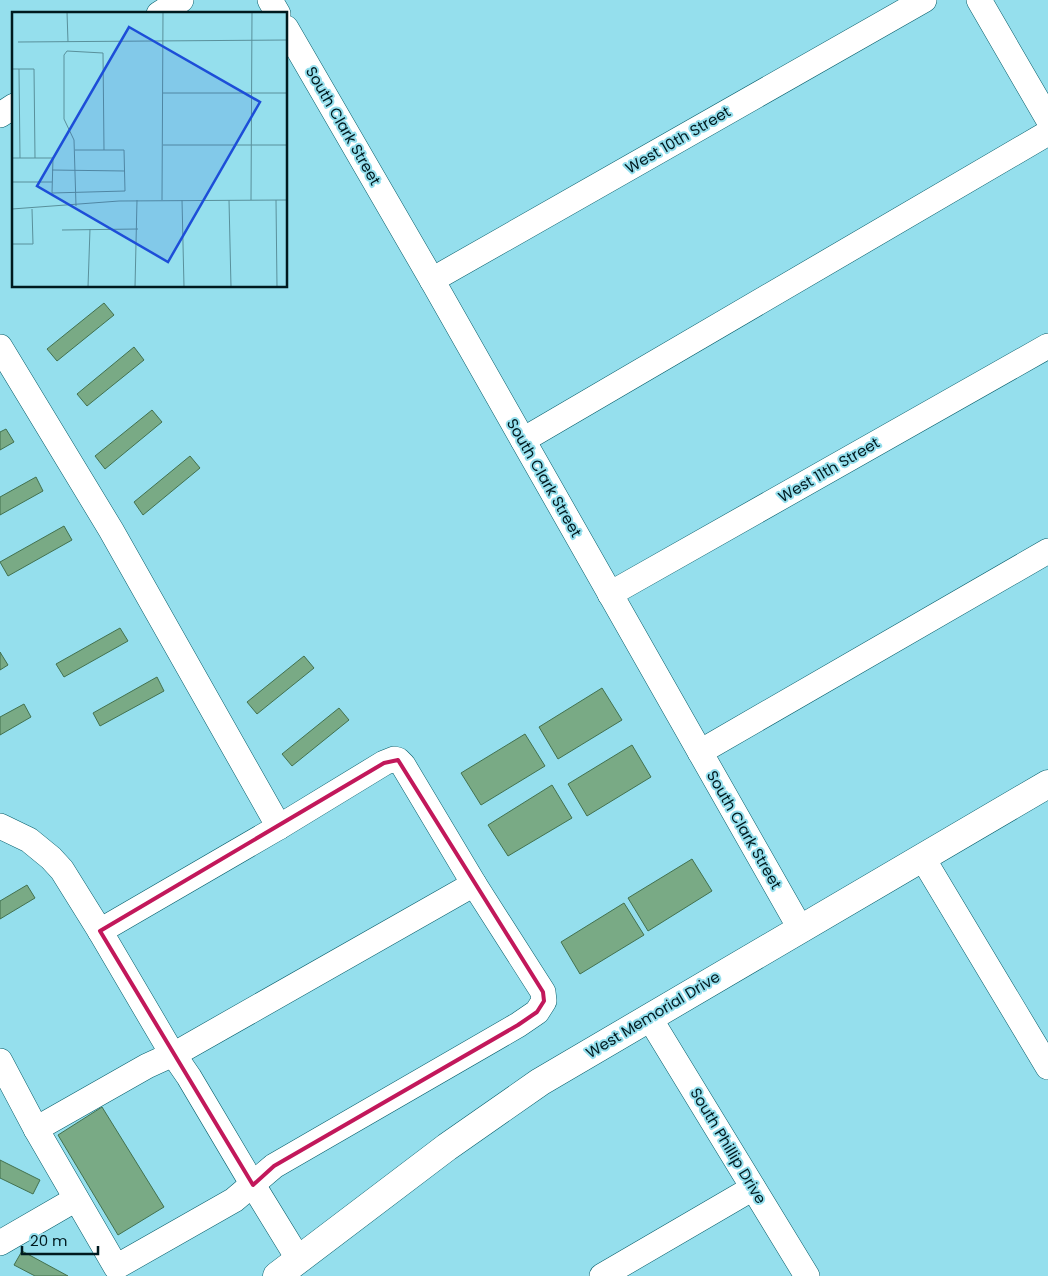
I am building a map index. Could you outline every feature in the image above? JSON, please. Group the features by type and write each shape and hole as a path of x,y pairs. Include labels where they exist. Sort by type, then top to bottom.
{"main road":[{"name":"West Memorial Drive","path":"277,1276 447,1147 540,1082 1048,784"}],"street":[{"path":"162,12 181,0"},
{"path":"270,0 277,12"},
{"name":"West 10th Street","path":"432,280 924,0"},
{"path":"979,0 1048,119"},
{"name":"South Clark Street","path":"288,31 432,280 800,928"},
{"path":"0,115 12,107"},
{"path":"523,440 1048,133"},
{"name":"West 11th Street","path":"610,594 1048,346"},
{"path":"0,347 111,530 279,827"},
{"path":"700,752 1048,551"},
{"path":"0,1061 36,1129 116,1267 234,1200 274,1166 518,1025 537,1012 544,1001 543,992 474,884 404,765 394,759 384,763 279,827 100,931"},
{"path":"0,826 29,840 62,870 299,1260"},
{"path":"922,857 1048,1067"},
{"path":"36,1129 147,1066 182,1050 474,884"},
{"name":"South Phillip Drive","path":"649,1017 808,1276"},
{"path":"602,1276 753,1188"},
{"path":"0,1243 76,1199"}],"highlighted area":[{"path":"398,760 543,992 544,1001 537,1012 518,1025 274,1166 253,1185 100,931 384,763"}],"building":[{"path":"104,303 114,315 57,361 47,349"},
{"path":"134,347 144,360 87,406 77,394"},
{"path":"152,410 162,422 105,469 95,456"},
{"path":"6,429 14,442 0,450 0,432"},
{"path":"190,456 200,468 143,515 134,502"},
{"path":"36,477 43,491 0,515 0,497"},
{"path":"64,526 72,540 8,576 0,562"},
{"path":"120,628 128,641 64,677 56,664"},
{"path":"0,652 8,665 0,670"},
{"path":"304,656 314,668 257,714 247,702"},
{"path":"157,677 164,691 100,726 93,713"},
{"path":"602,688 622,720 558,759 539,727"},
{"path":"24,704 31,717 0,735 0,717"},
{"path":"339,708 349,720 292,766 282,754"},
{"path":"525,734 545,766 481,805 461,773"},
{"path":"632,745 651,777 587,816 568,784"},
{"path":"552,785 572,818 508,856 488,825"},
{"path":"692,859 712,891 648,931 628,898"},
{"path":"27,885 35,898 0,919 0,901"},
{"path":"624,903 644,935 580,974 561,942"},
{"path":"102,1107 164,1207 118,1235 58,1135"},
{"path":"0,1160 40,1180 33,1194 0,1178"},
{"path":"22,1251 68,1276 35,1276 14,1265"}]}
